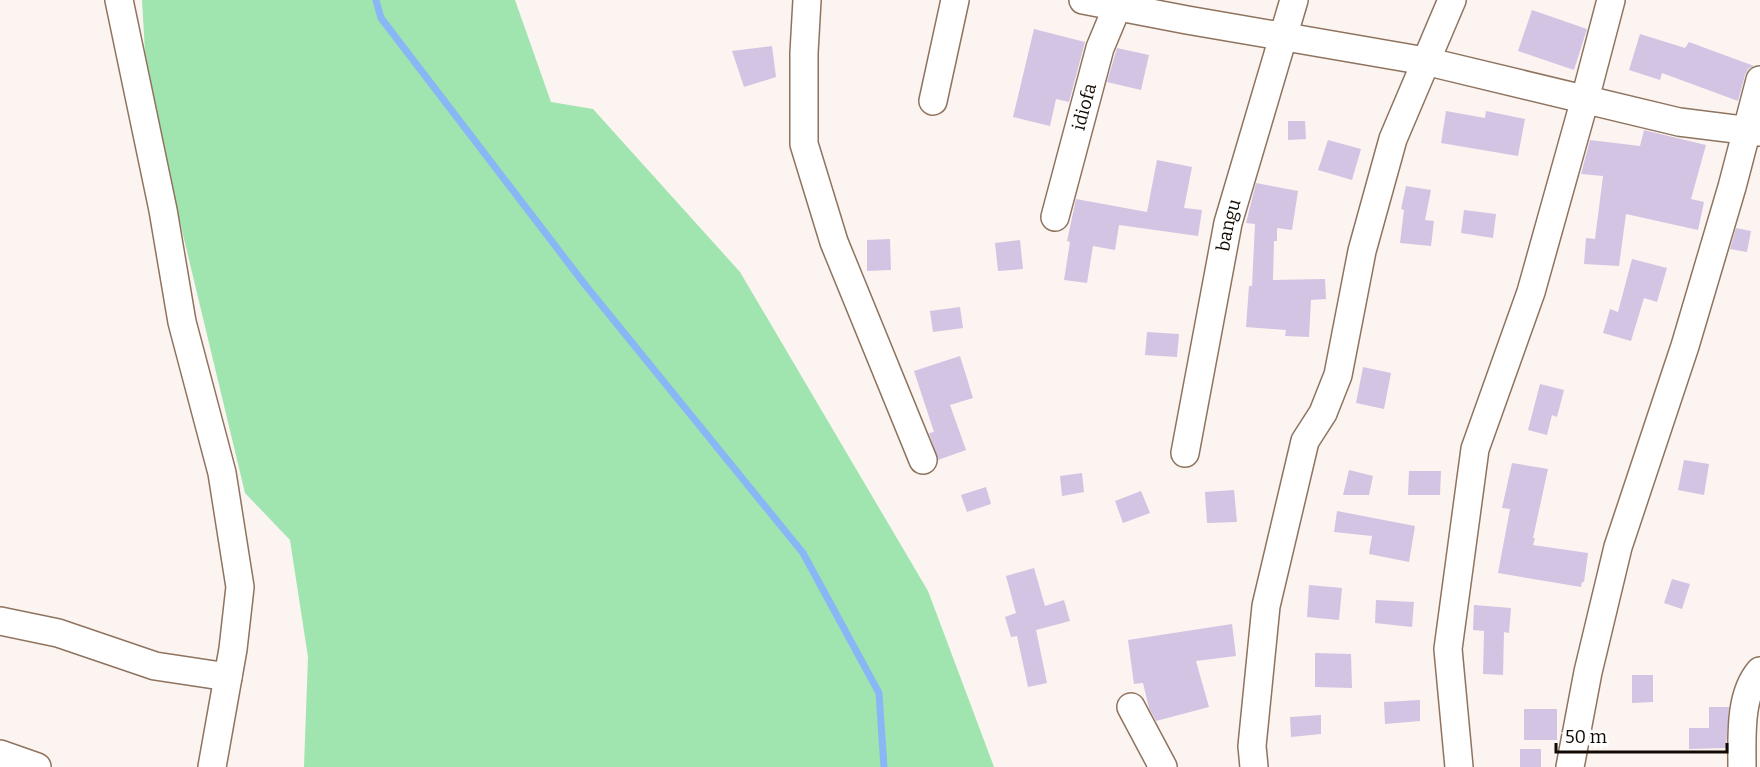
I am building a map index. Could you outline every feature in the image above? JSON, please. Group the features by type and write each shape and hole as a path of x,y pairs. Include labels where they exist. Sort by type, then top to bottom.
{"street":[{"path":"118,0 163,210 182,322 222,474 240,587 228,676 212,767"},
{"path":"807,0 804,53 804,144 834,242 923,460"},
{"path":"933,101 955,0"},
{"path":"1083,0 1119,3 1425,61 1679,122 1754,131"},
{"name":"bangu","path":"1185,453 1228,223 1294,0"},
{"path":"1254,767 1252,746 1266,606 1305,441 1323,413 1338,375 1362,251 1393,139 1452,0"},
{"path":"1459,767 1448,649 1475,449 1531,292 1586,99 1611,0"},
{"name":"idiofa","path":"1055,217 1100,48 1119,3"},
{"path":"1570,767 1588,672 1618,547 1754,131 1760,80"},
{"path":"0,621 58,633 154,666 228,676"},
{"path":"1742,767 1742,718 1754,678 1760,671"},
{"path":"1131,707 1163,767"},
{"path":"0,754 38,767"}],"green space":[{"path":"142,0 515,0 551,102 593,109 740,272 928,591 994,767 304,767 308,657 290,540 245,493 173,193 145,52"}],"building":[{"path":"1532,10 1587,29 1574,70 1518,51"},
{"path":"1034,29 1085,42 1069,102 1056,99 1050,126 1013,117"},
{"path":"1640,34 1685,48 1689,42 1754,66 1748,69 1745,75 1738,101 1662,73 1660,80 1629,70"},
{"path":"772,46 776,77 744,87 732,51"},
{"path":"1117,48 1149,55 1141,90 1107,82"},
{"path":"1446,111 1485,118 1486,111 1525,119 1518,156 1441,143"},
{"path":"1288,121 1305,121 1306,139 1288,140"},
{"path":"1644,130 1706,145 1691,199 1704,202 1698,230 1626,214 1619,266 1584,264 1586,238 1595,239 1603,176 1581,174 1590,140 1640,146"},
{"path":"1328,140 1361,149 1352,180 1318,170"},
{"path":"1157,160 1192,167 1184,208 1202,210 1198,236 1119,225 1115,250 1093,246 1087,283 1064,280 1070,242 1067,241 1076,199 1147,212"},
{"path":"1256,183 1298,191 1292,230 1277,228 1277,241 1274,241 1273,280 1325,279 1326,299 1311,300 1309,337 1285,336 1286,330 1246,327 1249,286 1252,286 1255,224 1246,223"},
{"path":"1406,186 1431,190 1425,220 1434,221 1431,246 1400,243 1404,210 1401,209"},
{"path":"1464,210 1496,214 1493,238 1461,233"},
{"path":"1736,228 1751,231 1747,252 1730,249"},
{"path":"890,239 891,270 867,271 867,240"},
{"path":"1020,240 1023,269 998,271 995,243"},
{"path":"1632,259 1667,268 1657,302 1644,298 1631,341 1603,333 1610,309 1618,312"},
{"path":"960,307 963,328 933,332 930,311"},
{"path":"1147,332 1179,334 1177,357 1145,355"},
{"path":"960,356 973,398 950,405 966,450 938,460 929,433 934,432 914,371"},
{"path":"1363,367 1391,373 1384,409 1356,403"},
{"path":"1540,384 1564,390 1557,417 1552,415 1547,435 1528,430"},
{"path":"1684,460 1709,464 1704,495 1678,490"},
{"path":"1512,463 1548,469 1533,545 1588,553 1584,582 1581,587 1498,573 1510,509 1502,508"},
{"path":"1349,470 1373,476 1369,495 1343,495"},
{"path":"1409,471 1441,471 1440,495 1408,495"},
{"path":"1082,473 1084,492 1062,496 1060,476"},
{"path":"986,487 991,504 967,512 961,495"},
{"path":"1234,490 1237,522 1207,523 1205,492"},
{"path":"1141,491 1150,513 1123,523 1115,501"},
{"path":"1337,511 1415,526 1409,562 1369,554 1372,536 1334,532"},
{"path":"1034,568 1045,606 1064,600 1070,621 1036,630 1047,683 1028,687 1017,636 1011,637 1005,617 1016,613 1006,576"},
{"path":"1672,579 1690,584 1682,609 1664,603"},
{"path":"1309,585 1342,588 1339,620 1307,617"},
{"path":"1376,600 1414,602 1412,627 1375,623"},
{"path":"1474,605 1511,608 1509,633 1504,632 1503,675 1483,674 1484,631 1473,630"},
{"path":"1232,624 1236,656 1196,661 1209,707 1156,721 1149,708 1143,683 1134,684 1128,640"},
{"path":"1315,653 1351,654 1352,688 1315,687"},
{"path":"1632,675 1653,675 1653,702 1632,703"},
{"path":"1420,700 1420,721 1385,724 1384,702"},
{"path":"1709,707 1729,707 1726,748 1689,749 1689,728 1709,728"},
{"path":"1524,709 1557,709 1557,740 1524,740"},
{"path":"1321,715 1321,734 1291,737 1290,717"},
{"path":"1520,749 1541,749 1541,767 1520,767"}],"waterway":[{"path":"376,0 381,18 586,286 803,553 879,693 884,767"}]}
